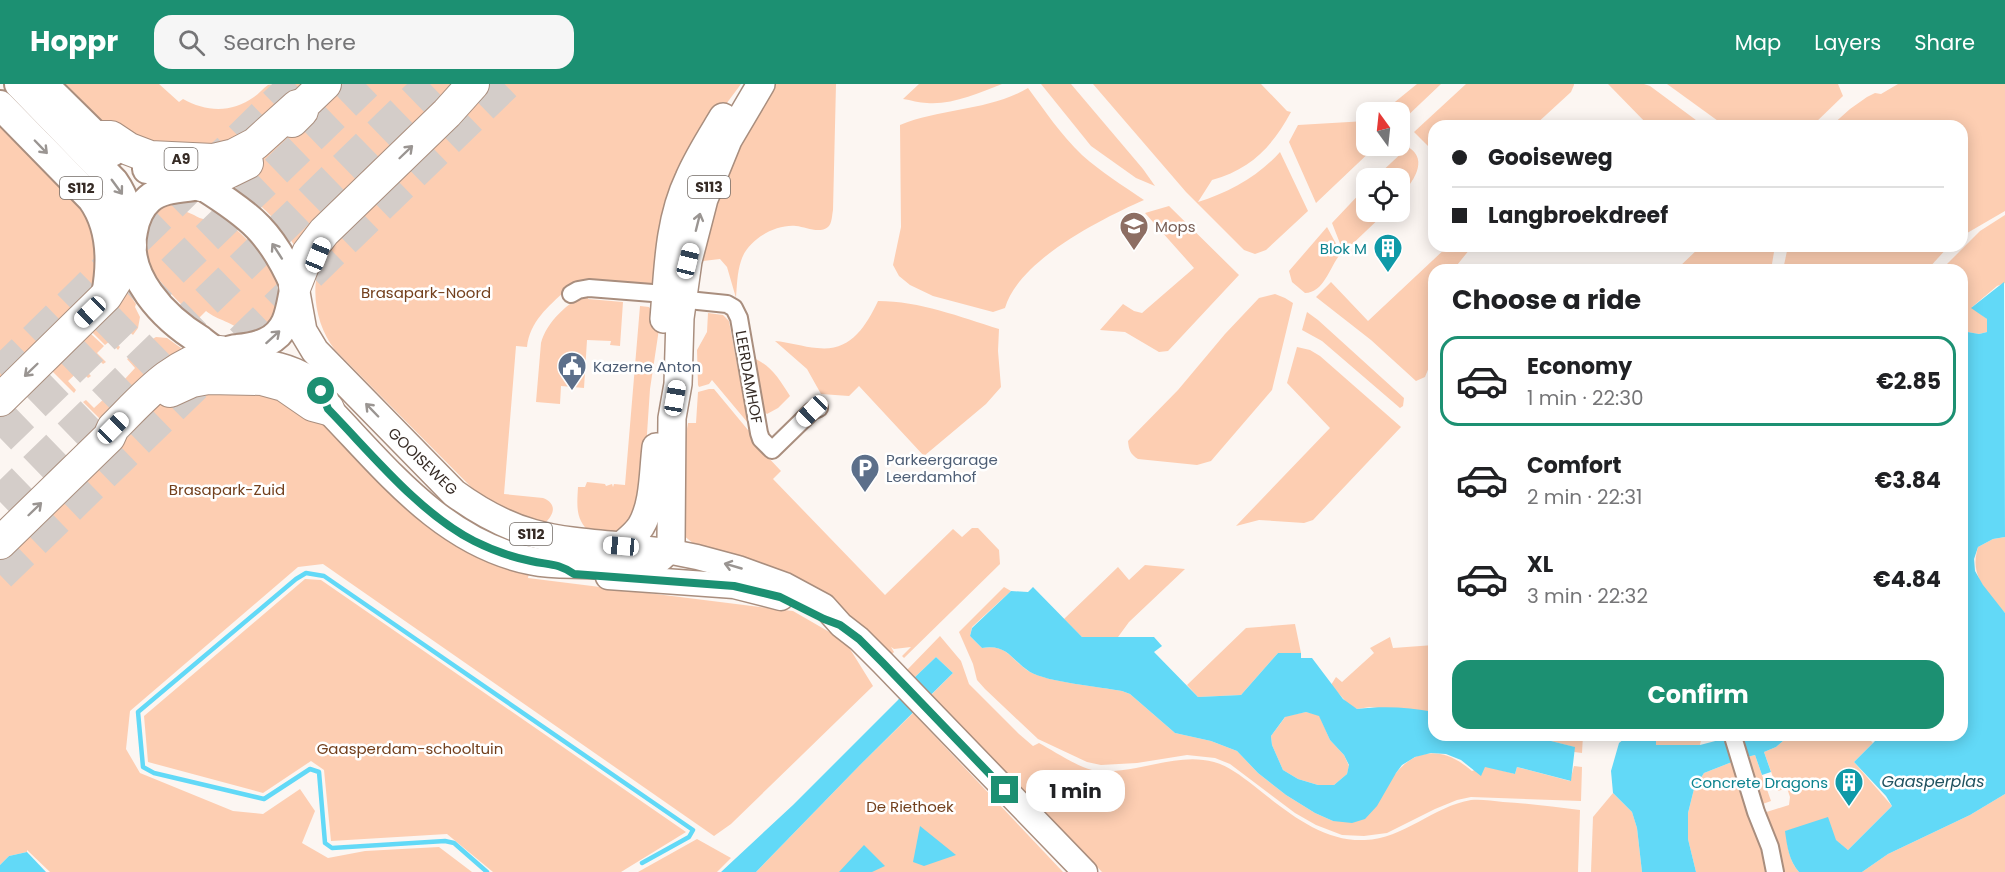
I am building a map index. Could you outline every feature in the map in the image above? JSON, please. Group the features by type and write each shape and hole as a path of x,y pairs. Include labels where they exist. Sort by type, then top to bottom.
{"highway":[{"name":"S112","path":"19,84 121,192 130,221 130,245 134,266 145,288 182,328 220,352"},
{"name":"S112","path":"43,84 114,155 144,169 190,176 229,202 256,224 278,252 295,286"},
{"path":"0,543 109,437 113,428 164,379 190,362 220,352 260,346 273,338 286,322 295,286 308,253 333,224 447,113 473,84"},
{"name":"A9","path":"95,137 111,137 129,149 150,157 213,160 234,155 255,144 297,106 314,95"},
{"name":"A9","path":"202,185 247,163 302,111 314,95"},
{"name":"S112","path":"0,105 92,199 99,209 107,236 111,270 106,296"},
{"name":"S112","path":"130,245 135,219 149,199 164,191 202,185"},
{"path":"0,400 106,296 121,272 130,245"},
{"path":"109,437 122,435 169,392 192,381 208,378 268,380 291,389 313,405 328,409"}],"main road":[{"name":"S113","path":"661,547 678,384 670,244 688,179 725,114 750,84"},
{"name":"S113","path":"621,546 641,527 649,505 673,297 688,261 704,199 728,140 761,84"},
{"name":"S112","path":"333,224 318,255 313,278 312,312 315,326 324,343 337,359 336,374"},
{"name":"GOOISEWEG","path":"295,286 303,331 315,351 454,493 505,525 535,535 566,541 621,546"},
{"name":"GOOISEWEG","path":"220,352 238,363 272,365 300,375 321,391 328,409 412,495 447,525 474,541 530,561 561,565 574,563 636,567 661,547"},
{"path":"649,505 661,547 658,568 679,582"},
{"name":"S112","path":"621,546 661,547 765,577 806,595 824,606 840,625 859,639 883,663 1085,872"},
{"name":"S112","path":"561,565 574,574 734,586 789,601 840,625"}],"street":[{"path":"572,294 589,288 673,297"},
{"name":"LEERDAMHOF","path":"673,297 727,304 734,308 737,313 759,433 761,439 772,450 812,411 819,408"},
{"path":"1734,741 1756,812 1770,847 1775,872"}],"green space":[{"path":"64,84 159,84 179,102 183,99 201,106 219,109 246,102 268,85 310,84 262,133 187,154 108,129"},
{"path":"339,84 462,84 297,250 266,211 228,180"},
{"name":"Brasapark-Noord","path":"491,84 741,84 715,119 660,277 651,286 566,290 536,322 527,347 516,346 504,494 548,500 553,510 544,524 509,517 474,490 335,350 322,327 316,302 315,288 320,262 330,245 394,178"},
{"path":"750,84 836,84 833,210 830,224 824,229 796,226 779,228 763,235 749,246 741,261 736,298 727,267 720,259 703,261 698,254"},
{"path":"919,84 1002,84 965,98 946,102 924,103 903,99"},
{"path":"1041,84 1071,84 1155,186 1136,178 1091,146"},
{"path":"1093,84 1261,84 1287,111 1291,112 1276,136 1259,155 1238,170 1212,180 1198,202 1242,183 1263,169 1280,152 1308,211 1266,250 1255,254 1244,250 1186,192"},
{"path":"1417,84 1441,84 1410,113 1410,102 1395,102"},
{"path":"1466,84 1574,84 1571,92 1541,120 1428,120 1428,146 1414,132"},
{"path":"1608,84 1650,86 1696,120 1643,120"},
{"path":"1667,84 1838,84 1843,96 1818,120 1717,120"},
{"path":"1898,84 2005,84 2005,211 1968,233 1968,120 1838,120 1867,97 1875,93 1881,94"},
{"path":"1028,88 1060,131 1082,155 1144,200 1085,230 1044,258 1013,290 1005,308 993,312 933,296 910,285 899,276 893,265 901,227 900,125 932,115 997,101"},
{"path":"0,111 89,202 101,279 0,386"},
{"path":"1356,122 1356,156 1365,156 1316,203 1289,142 1298,125"},
{"path":"1410,149 1418,158 1417,172 1410,184 1410,168 1386,168 1398,156 1410,156"},
{"path":"1356,198 1356,222 1375,222 1345,251 1332,223"},
{"path":"174,199 175,206 200,218 207,219 214,212 217,214 250,243 270,268 277,282 280,296 279,309 263,333 244,334 235,326 206,311 198,319 175,298 152,270 144,253 148,215"},
{"path":"1169,206 1239,275 1168,351 1159,352 1125,332 1100,330 1123,304 1142,313 1194,268 1145,213"},
{"path":"2005,215 2005,283 1997,286 1972,307 1987,319 1987,332 1979,334 1968,332 1968,264 1947,264 1959,252 1968,252 1968,243 1980,231"},
{"path":"1327,227 1341,253 1322,284 1312,292 1305,293 1292,282 1289,271"},
{"path":"1442,252 1468,252 1458,264 1429,264"},
{"path":"1695,252 1774,252 1772,264 1682,264"},
{"path":"1787,252 1944,252 1932,264 1784,264"},
{"path":"1428,265 1428,370 1425,377 1416,381 1371,340 1316,297 1331,282 1368,321"},
{"path":"124,286 136,304 135,307 140,317 138,328 133,335 124,327 112,339 120,347 118,350 110,341 105,345 90,330 87,334 89,336 91,334 104,346 97,353 106,362 103,364 95,356 83,367 91,376 88,378 80,370 68,381 76,390 74,393 48,367"},
{"path":"1275,294 1293,303 1272,390 1211,461 1197,465 1138,459 1133,455 1128,441 1178,390 1259,298"},
{"path":"588,295 588,299 623,302 620,346 610,345 611,341 587,340 584,388 561,386 560,404 536,402 541,343 544,335 559,313 573,302"},
{"path":"878,301 924,307 999,329 1001,387 986,404 924,456 859,386 849,396 821,394 807,369 775,341 817,348 839,346 862,329"},
{"path":"640,306 649,307 655,316 655,328 659,329 650,389 642,508 621,534 591,533 580,518 577,506 578,487 585,487 587,482 606,486 612,484 613,487 614,484 625,485"},
{"path":"1307,312 1404,398 1403,406 1400,408 1322,341 1302,330"},
{"path":"708,313 723,315 729,321 748,423 712,380 709,384 699,387 698,385 697,350 707,332"},
{"path":"156,337 167,338 188,353 104,423 83,402 86,400 94,408 106,397 98,388 100,385 109,394 121,382 113,374 115,371 124,380 135,368 127,359 130,357 138,365 149,355 156,363 167,356 164,353 156,360 142,345"},
{"path":"1297,347 1310,350 1320,356 1401,427 1313,520 1304,523 1259,520 1236,526 1330,428 1287,383"},
{"path":"747,356 767,366 790,396 778,408 767,414 762,410"},
{"name":"Brasapark-Zuid","path":"270,385 529,572 528,578 793,611 845,641 873,686 731,824 714,836 323,564 298,567 130,711 126,749 140,773 233,811 263,814 300,789 315,811 302,843 328,858 365,851 439,847 472,872 50,872 27,850 27,852 9,856 0,865 0,561 130,435 162,400"},
{"path":"714,389 748,430 753,429 764,453 781,471 773,479 885,595 953,529 962,537 972,528 978,528 999,550 1000,564 904,658 902,656 911,647 894,649 891,647 894,652 889,657 853,622 700,549 683,535 678,481 688,423 696,423 698,392"},
{"path":"2005,537 2005,613 1981,583 1976,558 1978,547 1993,539"},
{"path":"1145,565 1185,569 1129,622 1118,637 1082,637 1064,619 1118,567 1129,580"},
{"name":"Gaasperdam-schooltuin","path":"305,579 321,580 686,832 621,872 493,872 447,834 331,841 324,770 311,761 263,793 148,762 144,716"},
{"path":"1004,587 1011,591 972,627 970,636 982,648 991,647 1004,651 1038,676 1130,694 1175,733 1211,741 1237,751 1258,773 1286,795 1333,821 1405,764 1424,754 1433,753 1453,758 1472,771 1485,766 1515,774 1517,767 1570,781 1574,766 1582,767 1581,801 1471,797 1435,809 1387,833 1364,836 1342,835 1316,825 1295,813 1230,764 1215,758 1187,755 1137,763 1101,765 1087,762 1038,739 977,680 973,664 959,632"},
{"path":"1295,624 1301,653 1278,653 1241,695 1198,697 1187,685 1246,628"},
{"path":"940,636 961,661 969,684 1019,734 1033,746 1039,743 1086,768 1107,771 1184,760 1199,759 1214,762 1235,772 1304,823 1333,836 1349,839 1365,840 1392,834 1457,803 1471,800 1580,810 1578,872 1102,872 931,695 953,673 936,657 914,678 907,670"},
{"path":"1390,637 1393,648 1428,645 1428,714 1370,707 1357,709 1349,705 1331,685 1336,677 1342,682 1374,653 1370,648"},
{"path":"1306,712 1319,715 1330,740 1344,755 1349,766 1347,774 1334,785 1318,785 1298,779 1283,770 1272,745 1271,736 1286,716"},
{"name":"De Riethoek","path":"913,713 1063,872 756,872 860,765"},
{"path":"1550,741 1583,741 1582,753 1574,752 1574,747"},
{"path":"1656,741 1701,741 1700,745 1656,745"},
{"path":"1730,741 1770,872 1696,872 1688,839 1688,813 1694,789 1704,773 1732,762 1725,742"},
{"path":"1737,741 1743,741 1747,757 1755,755 1771,801 1760,805"},
{"path":"1783,741 1871,741 1873,743 1854,762 1892,806 1848,850 1814,823 1786,831 1791,858 1799,872 1781,872 1760,814 1789,805 1790,797 1787,788 1778,791 1764,752"},
{"path":"1613,793 1632,812 1637,828 1642,872 1591,872 1593,817"},
{"path":"2005,794 2005,872 1862,872 1888,854 1970,815"},
{"path":"697,839 731,858 717,872 638,872"}],"water":[{"name":"Gaasperplas","path":"2004,282 2005,537 1993,539 1978,547 1974,559 1975,571 1983,585 2005,613 2005,794 1970,815 1888,854 1862,872 1799,872 1791,858 1785,831 1828,817 1836,840 1848,850 1892,806 1886,796 1854,762 1875,741 1968,741 1968,332 1979,334 1987,332 1987,319 1971,308"},
{"path":"1033,587 1082,637 1154,637 1162,646 1154,652 1198,697 1241,695 1278,653 1301,653 1301,658 1312,658 1343,699 1357,709 1396,708 1428,711 1428,741 1551,741 1575,747 1571,781 1517,767 1515,774 1485,767 1481,776 1461,760 1446,754 1431,753 1415,757 1402,765 1377,806 1365,819 1352,823 1333,821 1286,795 1258,773 1237,751 1211,741 1175,733 1130,694 1038,676 998,648 982,648 970,636 972,628 1011,591 1028,592","holes":["1306,712 1319,716 1330,740 1344,755 1349,765 1347,774 1334,785 1318,785 1298,779 1283,770 1272,745 1271,736 1285,717"]},
{"path":"936,657 953,673 756,872 721,872 793,805 898,700 914,678"},
{"path":"1622,741 1656,741 1656,745 1700,745 1715,741 1725,742 1732,762 1704,773 1694,789 1688,813 1688,839 1696,872 1642,872 1637,828 1632,812 1613,793 1611,771"},
{"path":"1743,741 1783,741 1764,752 1771,772 1762,775 1755,755 1747,757"},
{"path":"920,826 956,855 924,866 913,862"},
{"path":"864,845 885,866 872,872 839,872"},
{"path":"27,852 46,872 0,872 0,865 9,856"}],"waterway":[{"path":"487,872 454,843 445,841 332,848 325,843 319,772 310,769 264,799 154,773 143,767 138,712 296,579 306,573 324,576 693,830 689,837 642,863"}],"tunnel":[{"path":"0,373 295,84"},
{"path":"0,438 366,84"},
{"path":"0,502 430,84"},
{"path":"0,575 506,84"}],"place":[{"name":"Mops","path":"1134,252"},
{"name":"Blok M","path":"1388,274"},
{"name":"Kazerne Anton","path":"572,392"},
{"name":"Parkeergarage Leerdamhof","path":"865,494"},
{"name":"Concrete Dragons","path":"1849,808"}],"route":[{"path":"321,391 328,409 424,506 459,533 488,548 530,561 561,565 574,574 734,586 789,601 840,625 859,639 1005,790"}]}
